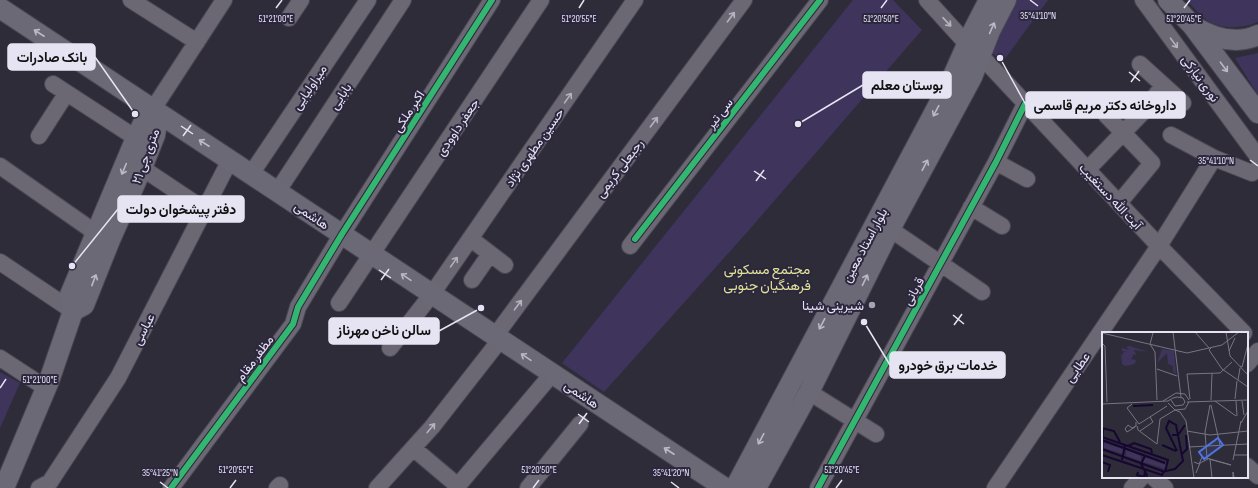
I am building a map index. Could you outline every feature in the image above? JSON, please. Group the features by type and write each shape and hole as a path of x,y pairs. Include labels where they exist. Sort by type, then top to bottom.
{"main road":[{"name":"بلوار استاد معین","path":"756,488 809,392 890,229 969,83 974,50 989,0"},
{"name":"بلوار استاد معین","path":"735,488 949,86 974,50 990,31 1006,0"},
{"path":"1168,0 1192,25 1258,113"},
{"name":"هاشمی","path":"0,8 725,488"},
{"path":"1192,25 1213,37 1229,40 1250,39 1258,36"},
{"name":"۲۱ متری جی","path":"4,488 46,388 73,311 70,295 142,168 155,135 158,123 153,109 146,117 136,138 103,236"}],"street":[{"path":"132,0 197,42"},
{"path":"153,109 224,0"},
{"path":"290,18 301,0"},
{"name":"میراولیایی","path":"251,174 368,0"},
{"name":"بابایی","path":"277,192 403,0"},
{"name":"اکبر ملکی","path":"342,234 492,0"},
{"name":"جعفر داوودی","path":"339,303 541,0"},
{"name":"حسین مطهری نژاد","path":"390,348 432,294 636,0"},
{"name":"رجبعلی کریمی","path":"377,488 432,428 744,0"},
{"name":"سی تیر","path":"630,246 820,0"},
{"name":"آیت الله دستغیب","path":"927,0 1159,246 1243,332"},
{"name":"نوری نیارکی","path":"1143,0 1258,156"},
{"path":"1140,64 1183,103"},
{"path":"53,84 66,94 136,138"},
{"path":"1087,170 1122,132 1147,108 1163,85"},
{"path":"39,136 66,94"},
{"name":"قربانی","path":"818,488 996,162 1025,104"},
{"path":"1106,115 1152,163 1119,203"},
{"path":"1171,135 1214,158 1252,173 1258,169"},
{"name":"عطایی","path":"995,488 1159,246 1214,158"},
{"name":"عباسی","path":"39,488 50,482 118,378 230,160"},
{"path":"996,162 1027,179"},
{"path":"0,166 103,236"},
{"path":"142,168 205,210"},
{"path":"971,207 1002,226"},
{"path":"890,229 982,292"},
{"name":"مظفر مقام","path":"173,487 293,324 298,307 342,234"},
{"path":"470,239 505,265"},
{"path":"472,280 490,254"},
{"path":"0,262 73,311"},
{"path":"1248,337 1258,347"},
{"path":"1248,363 1258,351"},
{"path":"0,358 46,388"},
{"path":"414,448 457,487 552,374"},
{"path":"809,392 876,434"},
{"path":"528,488 580,424"},
{"path":"1248,467 1258,476"},
{"path":"1132,488 1141,478"},
{"path":"1154,478 1165,488"}],"shaded area":[{"path":"853,0 893,0 922,30 750,229 604,392 562,363"},
{"path":"1016,0 1048,0 1002,63 990,50"},
{"path":"1187,0 1258,0 1258,22 1238,27 1216,25 1197,12"},
{"path":"1258,53 1258,95 1235,58"},
{"path":"0,372 20,383 0,428"}],"cycle path":[{"path":"171,488 293,324 298,307 342,234 492,0"},
{"path":"635,239 820,0"},
{"path":"818,488 996,162 1025,104"}],"place":[{"name":"داروخانه دکتر مریم قاسمی","path":"1000,58"},
{"name":"بانک صادرات","path":"135,114"},
{"name":"بوستان معلم","path":"798,124"},
{"name":"دفتر پیشخوان دولت","path":"72,266"},
{"name":"شیرینی شینا","path":"872,305"},
{"name":"سالن ناخن مهرناز","path":"481,308"},
{"name":"خدمات برق خودرو","path":"864,322"}],"district":[{"name":"مجتمع مسکونی فرهنگیان جنوبی","path":"767,278"}]}
